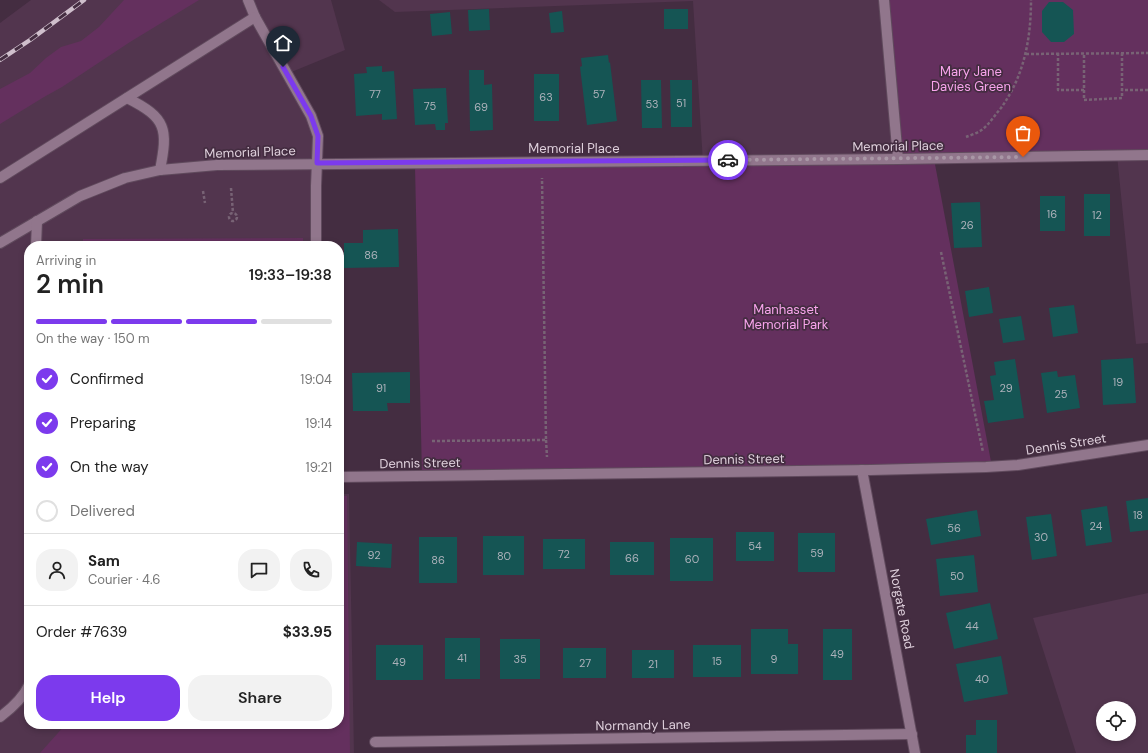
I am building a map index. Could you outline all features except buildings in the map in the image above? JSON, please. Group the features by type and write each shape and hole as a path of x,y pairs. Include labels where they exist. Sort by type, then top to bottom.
{"street":[{"path":"248,0 255,17 311,116 318,136 316,241"},
{"path":"884,0 898,159"},
{"path":"0,178 255,17"},
{"path":"127,98 148,110 162,125 164,132 164,146 160,170"},
{"name":"Memorial Place","path":"0,243 80,196 125,178 160,170 217,165 898,159 1148,155"},
{"path":"36,241 37,221"},
{"name":"Dennis Street","path":"344,477 986,467 1018,465 1148,445"},
{"name":"Norgate Road","path":"862,470 915,753"},
{"path":"0,717 24,694"},
{"name":"Normandy Lane","path":"375,742 912,734"}],"path":[{"path":"966,137 982,130 1007,100 1020,74 1026,54 1031,20 1031,0"},
{"path":"1058,53 1058,90 1084,90"},
{"path":"1084,53 1084,100 1122,98 1122,53"},
{"path":"1026,54 1148,53"},
{"path":"1122,90 1148,90"},
{"path":"432,441 546,440 542,178"},
{"path":"232,188 233,212"},
{"path":"204,191 205,202"},
{"path":"941,252 986,467"}],"shaded area":[{"path":"31,0 331,0 345,50 289,73 312,118 317,163 315,241 24,241 24,729 344,729 344,494 349,494 354,753 0,753 0,23"},
{"path":"379,0 883,0 898,159 703,163 693,1 395,12"},
{"path":"1117,155 1148,155 1148,343 1136,344"},
{"path":"1148,593 1148,753 1076,753 1033,618"}],"green space":[{"path":"124,0 199,0 130,42 62,87 0,124 0,89 30,73 46,58 61,47 81,41 99,27"},
{"name":"Manhasset Memorial Park","path":"884,0 1148,0 1148,155 934,159 992,467 422,476 415,167 898,159"},
{"path":"303,238 303,241 83,241 83,239"},
{"path":"344,496 347,496 350,753 40,753 62,729 344,729"}],"railway":[{"path":"0,60 84,0"}],"way so far":[{"path":"728,160 1023,157"}],"route":[{"path":"283,67 311,116 318,136 317,163 728,160"}],"park label":[{"name":"Mary Jane Davies Green","path":"971,78"}]}
